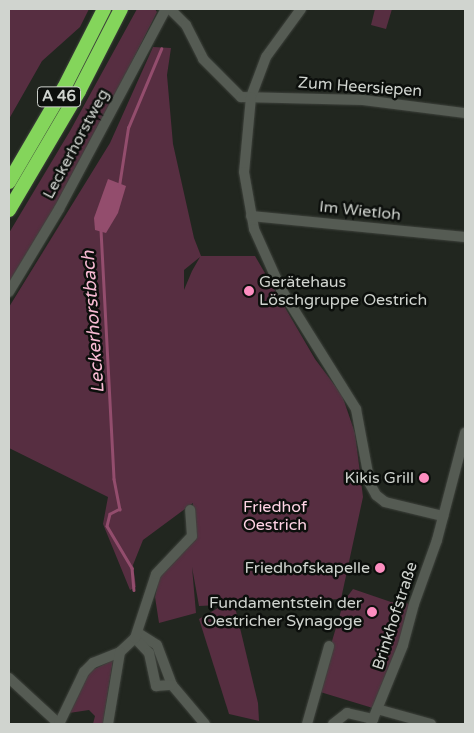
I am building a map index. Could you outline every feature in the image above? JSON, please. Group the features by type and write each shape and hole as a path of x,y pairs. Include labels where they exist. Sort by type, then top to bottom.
{"highway":[{"path":"79,40 104,9"},
{"name":"A 46","path":"9,182 64,88 104,9"},
{"name":"A 46","path":"9,210 79,90 121,9"}],"street":[{"name":"Leckerhorstweg","path":"9,292 59,209 168,9 186,25 211,68 241,97 251,97"},
{"path":"301,9 266,57 251,97 244,158 251,216 267,264 356,409 370,484 376,495 385,502 444,516"},
{"name":"Zum Heersiepen","path":"251,97 364,100 465,113"},
{"name":"Im Wietloh","path":"251,216 465,237"},
{"name":"Brinkhofstraße","path":"374,718 395,670 463,457 465,433"},
{"path":"9,678 59,724 84,672 93,663 120,652 138,633 156,574 192,536 190,510"},
{"path":"138,633 157,646 172,685 205,724"},
{"path":"138,633 150,653 156,686 172,685"},
{"path":"307,724 329,646"},
{"path":"108,724 120,652"},
{"path":"333,724 347,714 431,724"}],"green space":[{"path":"9,9 89,9 80,27 42,61 9,119"},
{"path":"137,9 155,9 157,12 77,171 9,283 9,233 70,131"},
{"path":"375,9 392,9 386,29 371,25"},
{"name":"Friedhof Oestrich","path":"153,47 171,48 167,75 173,144 194,238 201,256 255,256 315,359 342,395 355,433 363,497 341,599 199,606 192,567 196,613 159,623 155,597 160,574 189,545 193,503 143,540 133,565 136,587 130,590 103,524 108,497 9,448 9,307 110,143","holes":["200,257 184,290 184,270"]},
{"path":"353,589 391,602 413,604 376,709 317,691 344,601"},
{"path":"235,607 258,703 259,721 229,714 199,619 218,608"},
{"path":"113,660 103,724 93,724 95,716 89,710 69,713 88,672"}],"shaded area":[{"path":"108,179 126,186 118,213 106,233 95,230 94,218"}],"waterway":[{"name":"Leckerhorstbach","path":"119,186 128,128 161,49"},
{"name":"Leckerhorstbach","path":"101,230 114,479 120,509 110,514 107,526 132,568 134,590"}],"place":[{"name":"Gerätehaus Löschgruppe Oestrich","path":"249,291"},
{"name":"Kikis Grill","path":"424,478"},
{"name":"Friedhofskapelle","path":"380,568"},
{"name":"Fundamentstein der Oestricher Synagoge","path":"372,612"}]}
